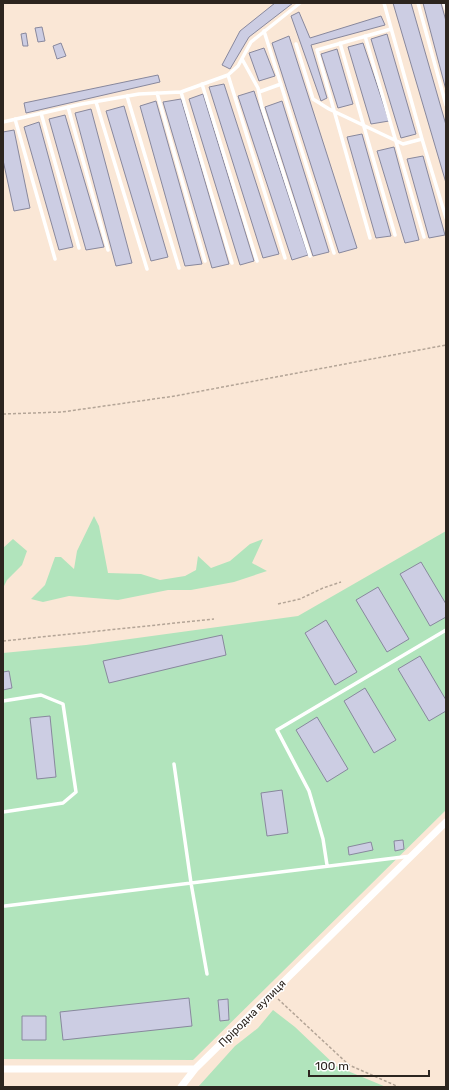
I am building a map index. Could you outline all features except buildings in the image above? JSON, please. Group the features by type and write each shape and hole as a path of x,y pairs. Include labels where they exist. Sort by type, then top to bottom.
{"street":[{"name":"Пріродна вулиця","path":"181,1087 195,1070 446,822"},
{"path":"3,1069 195,1070"}],"lane":[{"path":"3,122 68,107 127,96 181,92 228,75 238,66 251,42 300,3"},
{"path":"384,3 446,218"},
{"path":"418,3 446,105"},
{"path":"444,3 446,9"},
{"path":"370,238 317,50 391,29"},
{"path":"264,31 334,253"},
{"path":"365,36 424,237"},
{"path":"340,43 395,235"},
{"path":"296,44 313,99 334,112 403,144 422,139"},
{"path":"242,59 259,92 262,107 310,256"},
{"path":"228,75 285,258"},
{"path":"202,84 257,261"},
{"path":"259,92 281,84"},
{"path":"181,92 232,263"},
{"path":"157,93 205,261"},
{"path":"127,96 179,268"},
{"path":"96,102 146,269"},
{"path":"68,107 108,250"},
{"path":"41,113 79,248"},
{"path":"16,119 55,259"},
{"path":"327,865 323,839 309,791 277,730 446,630"},
{"path":"3,701 42,695 63,704 76,792 63,803 3,812"},
{"path":"174,764 190,882 207,974"},
{"path":"5,906 327,865 412,856"}],"path":[{"path":"3,414 62,412 175,396 446,345"},
{"path":"278,604 300,600 323,588 342,582"},
{"path":"3,641 214,619"},
{"path":"272,994 349,1065 399,1087"}],"green space":[{"path":"94,516 99,526 108,573 141,574 160,580 185,576 196,570 198,556 211,568 230,561 250,544 263,539 252,563 267,571 234,582 191,590 168,590 118,600 69,596 43,602 31,599 45,585 55,557 61,557 74,569 77,551"},
{"path":"446,531 446,810 193,1060 3,1059 3,653 86,645 298,616"},
{"path":"13,539 27,551 22,565 7,580 3,588 3,548"},
{"path":"273,1010 295,1027 336,1066 386,1087 198,1087 235,1046 258,1028"}]}
